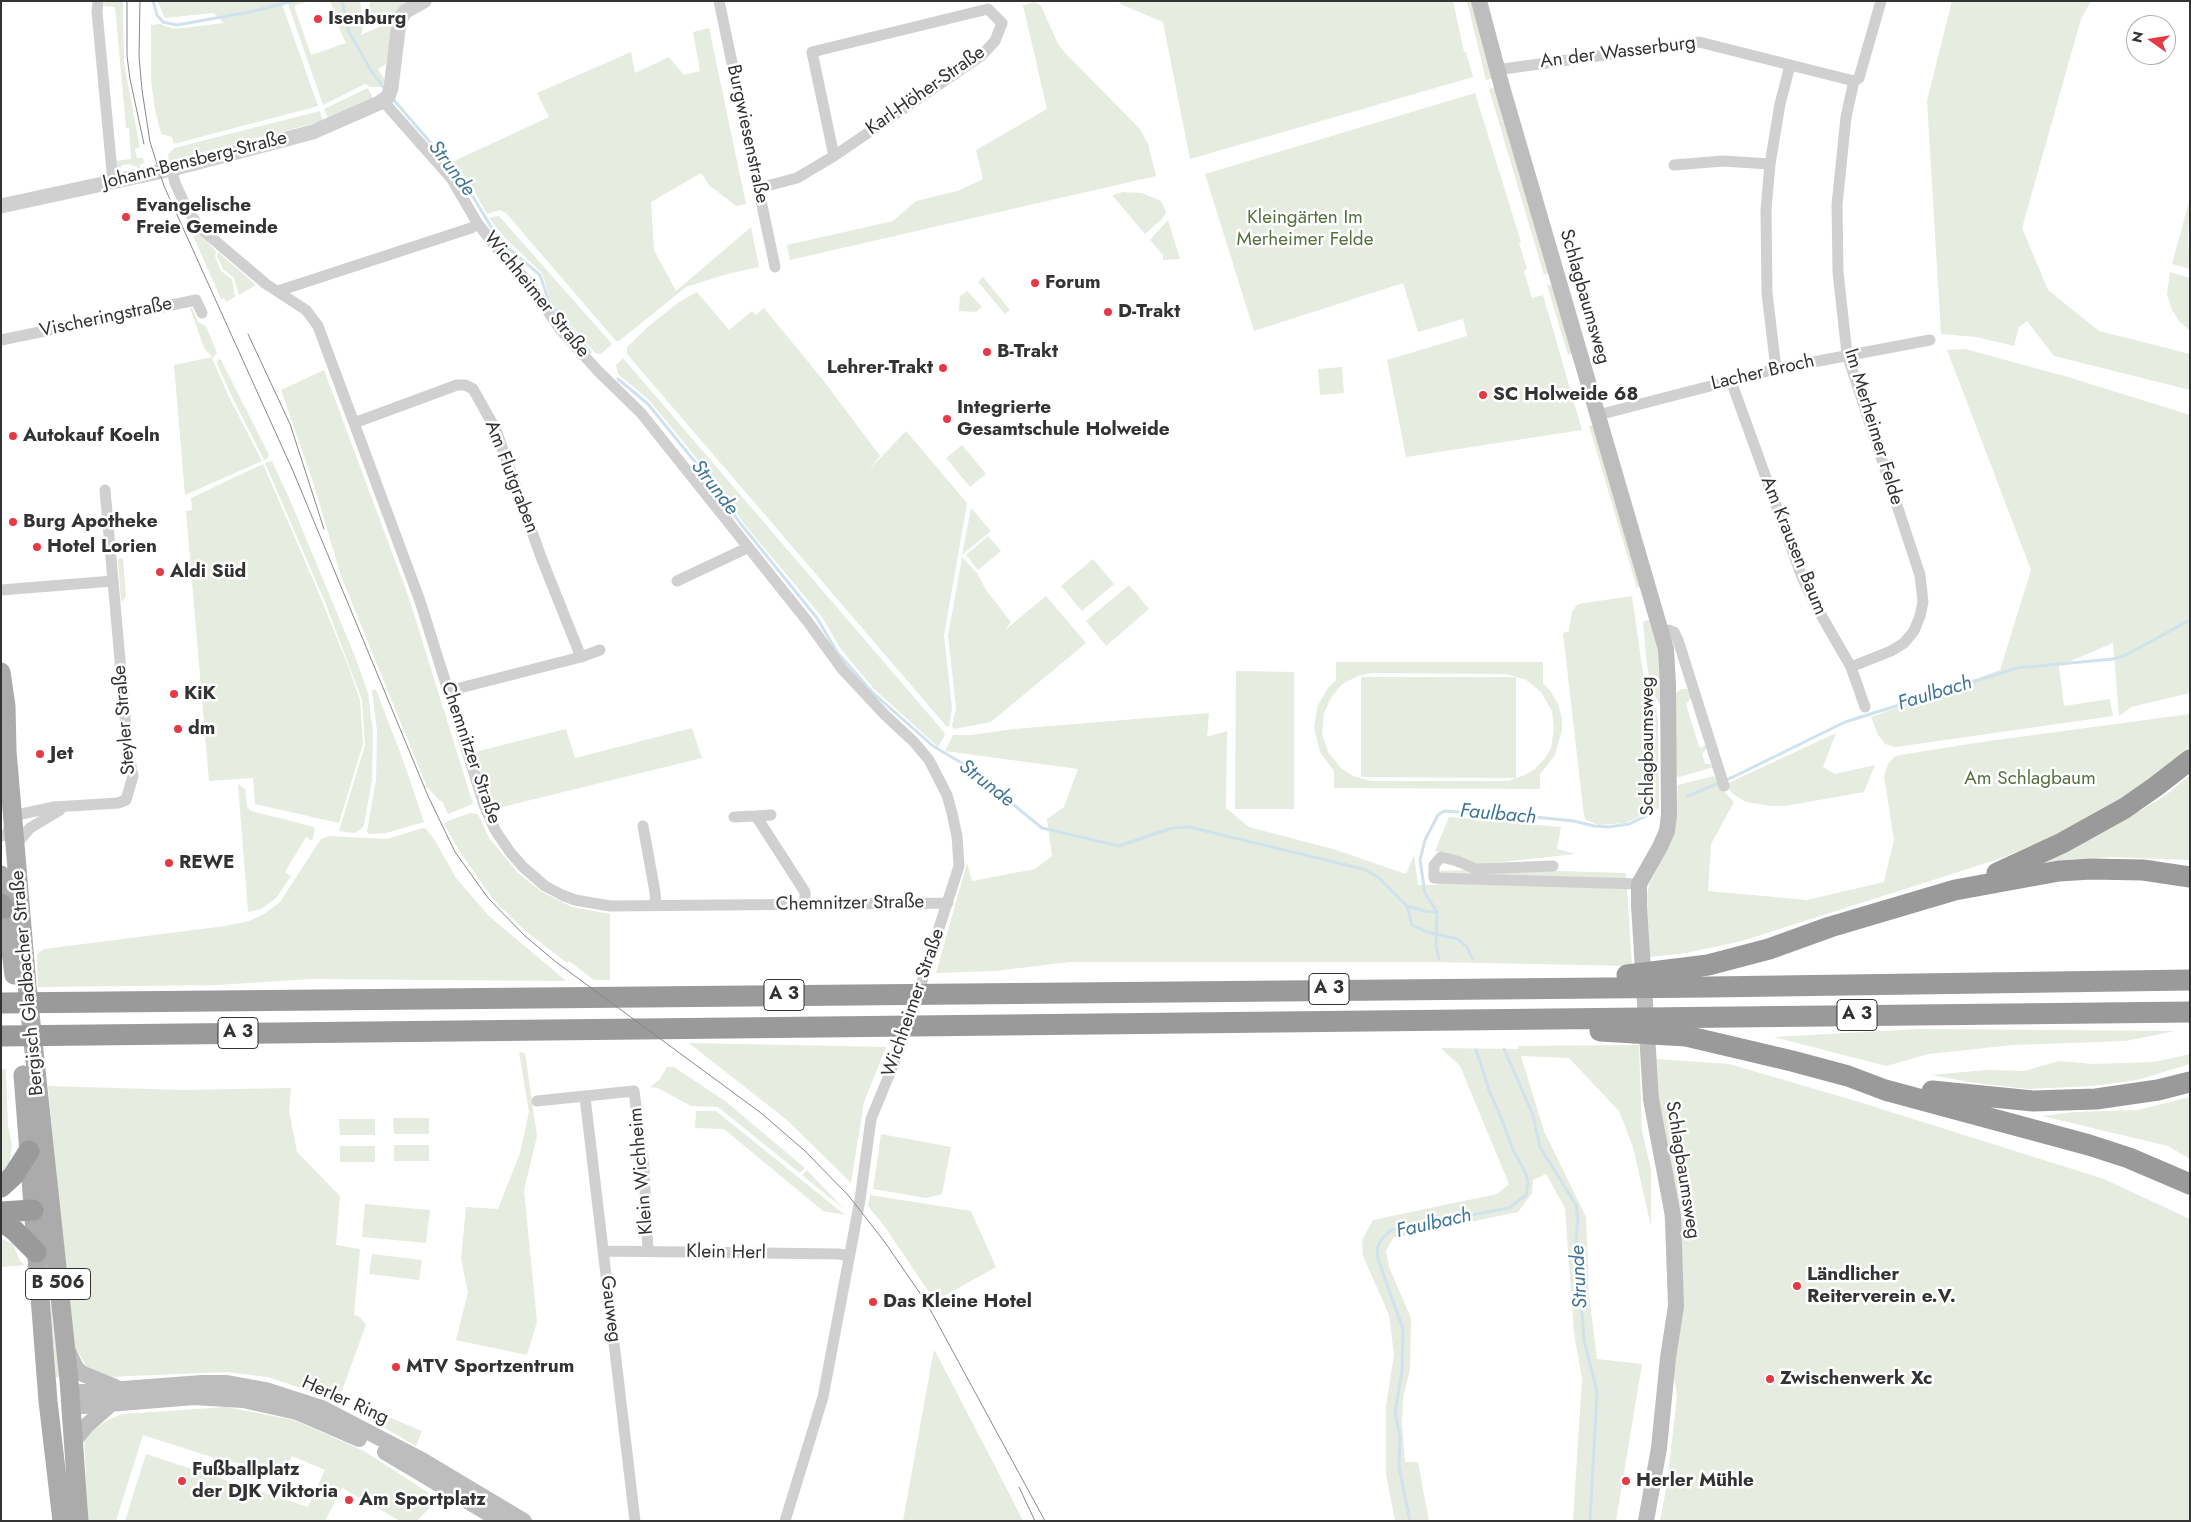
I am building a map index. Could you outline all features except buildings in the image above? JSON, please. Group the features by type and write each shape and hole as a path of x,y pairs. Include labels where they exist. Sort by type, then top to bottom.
{"highway":[{"path":"1535,987 1708,965 1769,949 1830,927 1955,890 2017,865 2062,843 2125,808 2156,787 2190,760"},
{"path":"1955,890 2060,871 2091,869 2143,870 2190,877"},
{"name":"A 3","path":"1,1003 2190,980"},
{"name":"A 3","path":"1,1036 2190,1012"},
{"path":"1523,1018 1575,1029 1686,1036 1848,1076 1940,1093 2033,1101 2096,1099 2158,1090 2190,1082"},
{"path":"1848,1076 1885,1090 2089,1145 2147,1165 2190,1184"},
{"path":"1,1187 13,1176 29,1151"},
{"path":"1,1199 39,1205"},
{"path":"1,1212 39,1205"},
{"path":"1,1221 26,1240 36,1252"}],"main road":[{"name":"Schlagbaumsweg","path":"1479,1 1496,70 1662,632 1668,668 1669,816 1667,831 1660,847 1639,884 1639,905 1651,1099 1673,1216 1676,1306 1668,1358 1659,1448 1646,1521"},
{"name":"Bergisch Gladbacher Straße","path":"1,672 12,816 5,843 22,985 28,1054 39,1205 36,1252 48,1401 62,1521"},
{"name":"Bergisch Gladbacher Straße","path":"1,875 3,906 22,985"},
{"name":"Bergisch Gladbacher Straße","path":"28,1054 29,1151 65,1345 79,1521"},
{"path":"65,1345 76,1368 83,1374 122,1389"},
{"name":"Herler Ring","path":"70,1400 122,1389 202,1383 227,1383 266,1390 322,1408 422,1460 524,1521"},
{"name":"Herler Ring","path":"70,1400 112,1404 194,1397 219,1398 266,1404 297,1412 327,1424 387,1453 501,1521"},
{"path":"48,1401 70,1400"},
{"path":"74,1441 86,1426 112,1404"}],"street":[{"path":"98,1 97,12 113,182"},
{"path":"387,96 399,22 406,11 424,1"},
{"name":"Burgwiesenstraße","path":"719,1 775,267"},
{"name":"Im Merheimer Felde","path":"1851,667 1891,651 1904,643 1914,631 1923,602 1920,575 1847,354 1838,272 1837,205 1846,117 1854,81 1859,78 1881,1"},
{"name":"Karl-Höher-Straße","path":"759,188 797,178 834,156 981,56 996,41 1002,23 988,8 812,52 834,156"},
{"name":"An der Wasserburg","path":"1496,70 1695,42 1854,81"},
{"path":"1776,369 1765,263 1766,210 1770,164 1780,104 1790,65"},
{"name":"Johann-Bensberg-Straße","path":"1,206 172,169 313,132 329,127 387,96"},
{"name":"Wichheimer Straße","path":"387,96 451,178 478,224 500,252 529,283 543,306 574,345 643,415 747,548 808,622 842,669 885,715 914,742 929,760 944,788 952,813 958,836 959,866 925,975 900,1046 871,1119 860,1200 823,1397 785,1521"},
{"path":"1674,165 1723,161 1770,164"},
{"name":"Chemnitzer Straße","path":"172,169 175,183 195,222 221,247 276,290 306,310"},
{"path":"276,290 301,284 471,228 478,224"},
{"name":"Chemnitzer Straße","path":"301,284 299,296 306,310 318,326 420,601 476,784 491,822 510,852 523,867 545,886 575,900 610,906 948,902"},
{"name":"Vischeringstraße","path":"1,340 196,300 202,313"},
{"name":"Lacher Broch","path":"1598,415 1776,369 1847,354 1930,340"},
{"name":"Am Krausen Baum","path":"1731,381 1802,577 1817,608 1851,667 1865,707"},
{"name":"Am Flutgraben","path":"354,423 457,385 465,385 473,389 496,430 541,556 581,656"},
{"name":"Steyler Straße","path":"12,816 44,809 118,803 126,800 133,776 128,751 105,490"},
{"path":"677,582 747,548"},
{"path":"1,590 113,581"},
{"path":"1662,632 1669,630 1674,632 1678,640 1710,738 1722,782"},
{"path":"448,691 600,650"},
{"name":"Steyler Straße","path":"5,843 40,821 67,808"},
{"path":"734,816 771,815"},
{"path":"756,816 805,892 805,905"},
{"path":"643,826 656,906"},
{"path":"1553,866 1476,869 1441,857 1434,866 1434,878 1639,884"},
{"name":"Klein Wichheim","path":"585,1097 634,1091 644,1168 648,1252"},
{"path":"537,1101 585,1097"},
{"name":"Gauweg","path":"585,1097 635,1521"},
{"name":"Klein Herl","path":"603,1251 839,1254 849,1256"}],"green space":[{"path":"106,1 123,1 124,64 140,147 135,149 137,158 143,158 144,163 140,165 140,169 129,164 122,165 119,171 116,168 115,161 131,159 129,128 126,128 115,7 103,6"},
{"path":"157,1 281,1 318,106 174,144 172,137 161,134 155,110 151,80 151,25 160,24 174,29 224,23 213,13 165,18"},
{"path":"287,1 309,1 294,6 311,55 346,43 329,1 360,1 364,23 361,35 386,24 391,27 386,64 378,69 385,80 382,87 371,87 365,84 323,105"},
{"path":"371,1 412,1 396,14 369,25 367,10"},
{"path":"1119,1 1453,1 1464,52 1466,52 1473,77 1190,159 1163,22 1120,4"},
{"path":"1467,1 1474,1 1494,78 1486,80"},
{"path":"1952,1 2091,1 2081,19 2022,228 2048,290 2099,331 2190,354 2190,390 2054,356 2027,321 2019,327 2014,346 1977,337 1941,334 1927,101"},
{"path":"1035,2 1041,6 1058,44 1067,55 1140,129 1148,144 1156,176 790,260 787,245 893,221 916,201 958,191 983,179 976,150 1047,109 1023,5"},
{"path":"709,28 746,204 736,206 709,185 701,173 651,202 654,250 676,291 751,227 759,267 727,274 686,287 619,341 616,341 506,213 500,210 487,214 466,177 452,162 549,117 537,93 631,52 635,73 669,57 684,75 700,71 693,32"},
{"path":"1496,87 1551,272 1544,275 1489,89"},
{"path":"368,88 373,98 328,119 324,109"},
{"name":"Kleingärten Im Merheimer Felde","path":"1475,93 1521,242 1519,243 1527,269 1524,271 1532,298 1543,295 1582,430 1406,457 1387,360 1467,336 1463,319 1418,332 1403,283 1254,331 1205,174"},
{"path":"320,111 323,121 169,161 168,155 174,148"},
{"path":"1123,192 1142,193 1161,201 1166,212 1163,218 1145,234 1112,195"},
{"path":"2190,198 2188,238 2190,269 2172,264"},
{"path":"499,216 612,344 601,354 595,353 551,302 542,273 505,238 489,218"},
{"path":"1168,220 1180,259 1163,260 1163,255 1150,240"},
{"path":"187,222 216,251 215,256 221,271 232,279 235,297 226,302 224,298 221,299"},
{"path":"218,252 256,285 239,295 234,278 223,269 217,256"},
{"path":"2170,272 2190,278 2190,331 2180,322 2172,310 2167,294"},
{"path":"983,277 1010,310 1005,314 978,282"},
{"path":"1547,285 1555,285 1575,353 1568,355"},
{"path":"967,291 982,307 976,312 959,311 960,296"},
{"path":"697,292 729,330 752,311 756,315 764,308 823,380 880,456 868,471 906,431 967,503 944,636 952,708 949,726 947,727 627,354 627,347 650,325 679,302"},
{"path":"190,308 192,308 198,322 206,326 217,353 212,358 228,395 262,461 185,495 174,365 212,357 204,348"},
{"path":"1965,349 2068,377 2190,415 2190,693 2131,707 2119,716 2113,643 2059,666 2064,706 2110,699 2113,716 1896,747 1885,744 1878,735 1871,717 2000,670 2031,570 1947,350"},
{"path":"623,358 943,731 945,735 938,747 874,689 840,648 822,617 744,524 715,481 649,400 618,374 616,365"},
{"path":"218,359 221,360 269,455 264,460 231,395 217,363"},
{"path":"1342,367 1344,393 1320,395 1318,369"},
{"path":"324,370 409,598 473,804 448,814 442,801 427,787 341,576 313,482 281,390"},
{"path":"1593,425 1642,586 1637,588 1589,426"},
{"path":"962,445 986,474 970,487 946,458"},
{"path":"272,461 356,659 368,693 373,732 372,780 364,825 354,833 339,831 365,745 362,700 325,602 265,463"},
{"path":"263,464 320,596 360,700 363,744 339,823 255,804 253,778 209,781 186,511 192,510 191,498"},
{"path":"971,508 991,531 962,555"},
{"path":"988,536 1001,551 978,570 966,555"},
{"path":"962,557 977,573 986,590 1011,622 1005,630 1046,596 1086,643 991,722 954,729 952,726 956,708 948,636"},
{"path":"123,558 126,597 121,602 118,559"},
{"path":"1093,559 1114,584 1082,611 1061,586"},
{"path":"1129,585 1149,609 1106,646 1086,621"},
{"path":"1632,596 1645,688 1656,709 1658,720 1659,808 1625,823 1598,825 1586,820 1584,816 1563,633 1569,631 1572,611 1578,604"},
{"path":"1653,618 1658,637 1662,707 1652,692 1646,658 1643,622"},
{"path":"1336,662 1543,662 1543,683 1558,704 1562,719 1562,730 1555,755 1540,774 1540,789 1334,788 1334,771 1320,752 1314,727 1318,705 1328,688 1336,680","holes":["1372,673 1505,674 1525,679 1541,692 1552,711 1554,729 1551,748 1535,769 1525,775 1508,781 1371,781 1353,776 1341,768 1328,752 1322,733 1324,713 1331,698 1342,684 1358,676"]},
{"path":"1236,671 1294,672 1294,809 1235,809"},
{"path":"1361,677 1516,677 1516,778 1361,777"},
{"path":"1682,689 1687,689 1692,697 1686,704 1699,746 1702,748 1707,743 1708,747 1702,754 1705,764 1710,764 1713,767 1680,777 1674,775 1675,693"},
{"path":"372,690 376,690 402,757 424,822 386,833 369,834 367,831 376,780 377,731"},
{"path":"1209,713 1207,737 1227,731 1226,808 1249,827 1333,849 1406,874 1414,855 1418,885 1437,885 1440,871 1492,869 1626,873 1632,966 1434,962 1070,962 995,971 936,973 967,863 972,881 1035,869 1052,856 1047,819 1064,807 1078,769 945,751 953,735 971,735 1014,729"},
{"name":"Am Schlagbaum","path":"2190,714 2190,748 2172,764 2087,822 2002,858 1742,941 1686,953 1650,957 1647,897 1649,884 1667,851 1674,833 1678,785 1714,776 1720,787 1734,802 1711,844 1708,891 1807,900 1884,882 1894,840 1884,776 1888,764 1894,757 1982,742"},
{"path":"692,728 702,758 490,810 471,753 566,729 575,758"},
{"path":"1836,733 1823,767 1835,774 1875,765 1864,792 1785,806 1771,806 1746,802 1733,794 1726,784"},
{"path":"2190,775 2190,860 2111,857 2061,860 2031,866 2140,811 2166,795"},
{"path":"238,784 245,789 247,806 251,811 314,827 315,829 312,841 306,837 285,872 291,876 276,898 261,909 248,912"},
{"path":"470,813 478,814 489,838 518,873 542,892 572,907 610,914 610,980 594,980 569,961 567,963 523,929 493,899 460,852 444,824"},
{"path":"1449,817 1561,827 1557,849 1575,854 1476,865 1448,853 1435,851"},
{"path":"423,828 434,839 456,878 489,916 566,981 311,979 218,985 38,987 37,954 44,949 225,926 249,921 264,914 280,902 321,839 329,836 387,839"},
{"path":"1918,1029 2175,1031 2126,1041 2013,1045 1929,1054 1886,1066 1774,1037"},
{"path":"689,1043 886,1047 864,1102 851,1183 788,1121"},
{"path":"1639,1045 1642,1131 1651,1169 1651,1226 1633,1147 1619,1111 1569,1058 1521,1056 1544,1131 1586,1217 1589,1295 1597,1359 1642,1364 1616,1521 1573,1521 1582,1379 1574,1333 1565,1208 1546,1174 1533,1180 1532,1193 1518,1212 1393,1238 1386,1251 1389,1267 1411,1318 1410,1370 1403,1398 1402,1424 1405,1462 1418,1462 1429,1521 1395,1521 1386,1474 1386,1406 1394,1355 1389,1315 1363,1256 1362,1240 1373,1220 1497,1194 1509,1184 1460,1066 1441,1048 1519,1049 1518,1046"},
{"path":"519,1052 525,1053 537,1136 524,1190 537,1322 527,1355 456,1340 468,1292 461,1259 466,1207 498,1209 520,1153 529,1112"},
{"path":"2190,1054 2190,1064 2137,1080 2093,1086 2029,1089 1975,1083 1931,1075 1988,1070 2024,1071 2059,1061 2093,1064 2154,1062"},
{"path":"1657,1059 1729,1064 1856,1101 2104,1179 2190,1219 2190,1521 1660,1521 1667,1484 1677,1396 1671,1359"},
{"path":"667,1067 674,1067 725,1101 805,1168 800,1173 718,1107 691,1106 658,1088 650,1087 660,1079"},
{"path":"1,1069 6,1069 8,1126 12,1146 9,1165 1,1175"},
{"path":"48,1086 184,1090 291,1088 289,1111 297,1152 340,1196 336,1245 360,1249 354,1315 360,1317 366,1325 338,1401 268,1377 226,1372 107,1377 88,1369 73,1344"},
{"path":"2190,1097 2190,1159 2168,1146 2042,1116 2075,1112 2138,1110"},
{"path":"696,1111 716,1111 845,1215 823,1211 724,1129 695,1128"},
{"path":"393,1118 429,1118 429,1134 394,1134"},
{"path":"339,1119 375,1119 375,1135 340,1135"},
{"path":"881,1134 951,1147 942,1194 926,1198 873,1189"},
{"path":"394,1145 429,1145 429,1161 394,1161"},
{"path":"340,1146 375,1146 375,1162 340,1162"},
{"path":"807,1170 844,1209 802,1175"},
{"path":"870,1195 971,1211 996,1267 935,1301 885,1227 868,1206"},
{"path":"365,1204 430,1210 426,1243 362,1237"},
{"path":"44,1226 61,1377 56,1377"},
{"path":"1,1238 13,1244 20,1261 25,1265 1,1267"},
{"path":"372,1254 422,1260 419,1280 369,1274"},
{"path":"934,1349 1010,1495 1023,1521 903,1521"},
{"path":"357,1404 422,1431 416,1446 355,1411"},
{"path":"226,1407 294,1420 364,1451 438,1499 417,1521 400,1521 342,1488 325,1521 125,1521 146,1454 308,1507 325,1470 292,1456 282,1476 252,1465 224,1461 143,1435 116,1521 88,1521 84,1437 106,1421 122,1414"}],"waterway":[{"name":"Strunde","path":"153,1 157,15 163,22 177,25 250,12 293,1"},
{"name":"Strunde","path":"342,1 349,32 372,72 385,89"},
{"name":"Strunde","path":"392,98 463,180 496,235 540,275 549,302 590,352"},
{"name":"Strunde","path":"618,379 648,404 713,484 740,523 817,618 837,652 872,692 933,746 965,765 1042,828 1119,846 1172,828 1189,827 1363,869 1378,877 1407,906 1412,925 1427,932 1458,939 1467,947 1472,958"},
{"name":"Faulbach","path":"1688,796 1733,777 1845,722 2017,668 2113,659 2126,655 2190,620"},
{"name":"Faulbach","path":"1439,959 1436,946 1437,912 1425,893 1420,860 1425,840 1438,815 1444,811 1535,817 1608,827 1629,824 1648,815"},
{"path":"1407,906 1424,911 1437,912"},
{"name":"Strunde","path":"1504,1049 1533,1115 1540,1147 1576,1205 1578,1221 1576,1236 1584,1340 1597,1391 1590,1521"},
{"name":"Faulbach","path":"1410,1521 1399,1467 1400,1437 1395,1413 1402,1371 1403,1329 1378,1259 1377,1248 1381,1240 1391,1230 1509,1208 1526,1195 1528,1183 1526,1174 1513,1150 1490,1093 1476,1050"}],"tram line":[{"path":"127,1 127,56 144,144"},
{"path":"140,1 139,56 142,90 150,142 164,186 293,471 428,796 455,852 488,898 525,936 556,962 761,1113 805,1151 848,1195 884,1241 926,1302 1045,1521"},
{"path":"248,334 290,424 324,529"},
{"path":"1019,1487 1035,1521"}],"place":[{"name":"Isenburg","path":"318,19"},
{"name":"Evangelische Freie Gemeinde","path":"126,217"},
{"name":"Forum","path":"1035,283"},
{"name":"D-Trakt","path":"1108,312"},
{"name":"B-Trakt","path":"987,352"},
{"name":"Lehrer-Trakt","path":"943,368"},
{"name":"SC Holweide 68","path":"1483,395"},
{"name":"Integrierte Gesamtschule Holweide","path":"947,419"},
{"name":"Autokauf Koeln","path":"13,436"},
{"name":"Burg Apotheke","path":"13,522"},
{"name":"Hotel Lorien","path":"37,547"},
{"name":"Aldi Süd","path":"160,572"},
{"name":"KiK","path":"174,694"},
{"name":"dm","path":"178,729"},
{"name":"Jet","path":"40,754"},
{"name":"REWE","path":"169,863"},
{"name":"Ländlicher Reiterverein e.V.","path":"1797,1286"},
{"name":"Das Kleine Hotel","path":"873,1302"},
{"name":"MTV Sportzentrum","path":"396,1367"},
{"name":"Zwischenwerk Xc","path":"1770,1379"},
{"name":"Fußballplatz der DJK Viktoria","path":"182,1481"},
{"name":"Herler Mühle","path":"1626,1481"},
{"name":"Am Sportplatz","path":"349,1500"}]}
